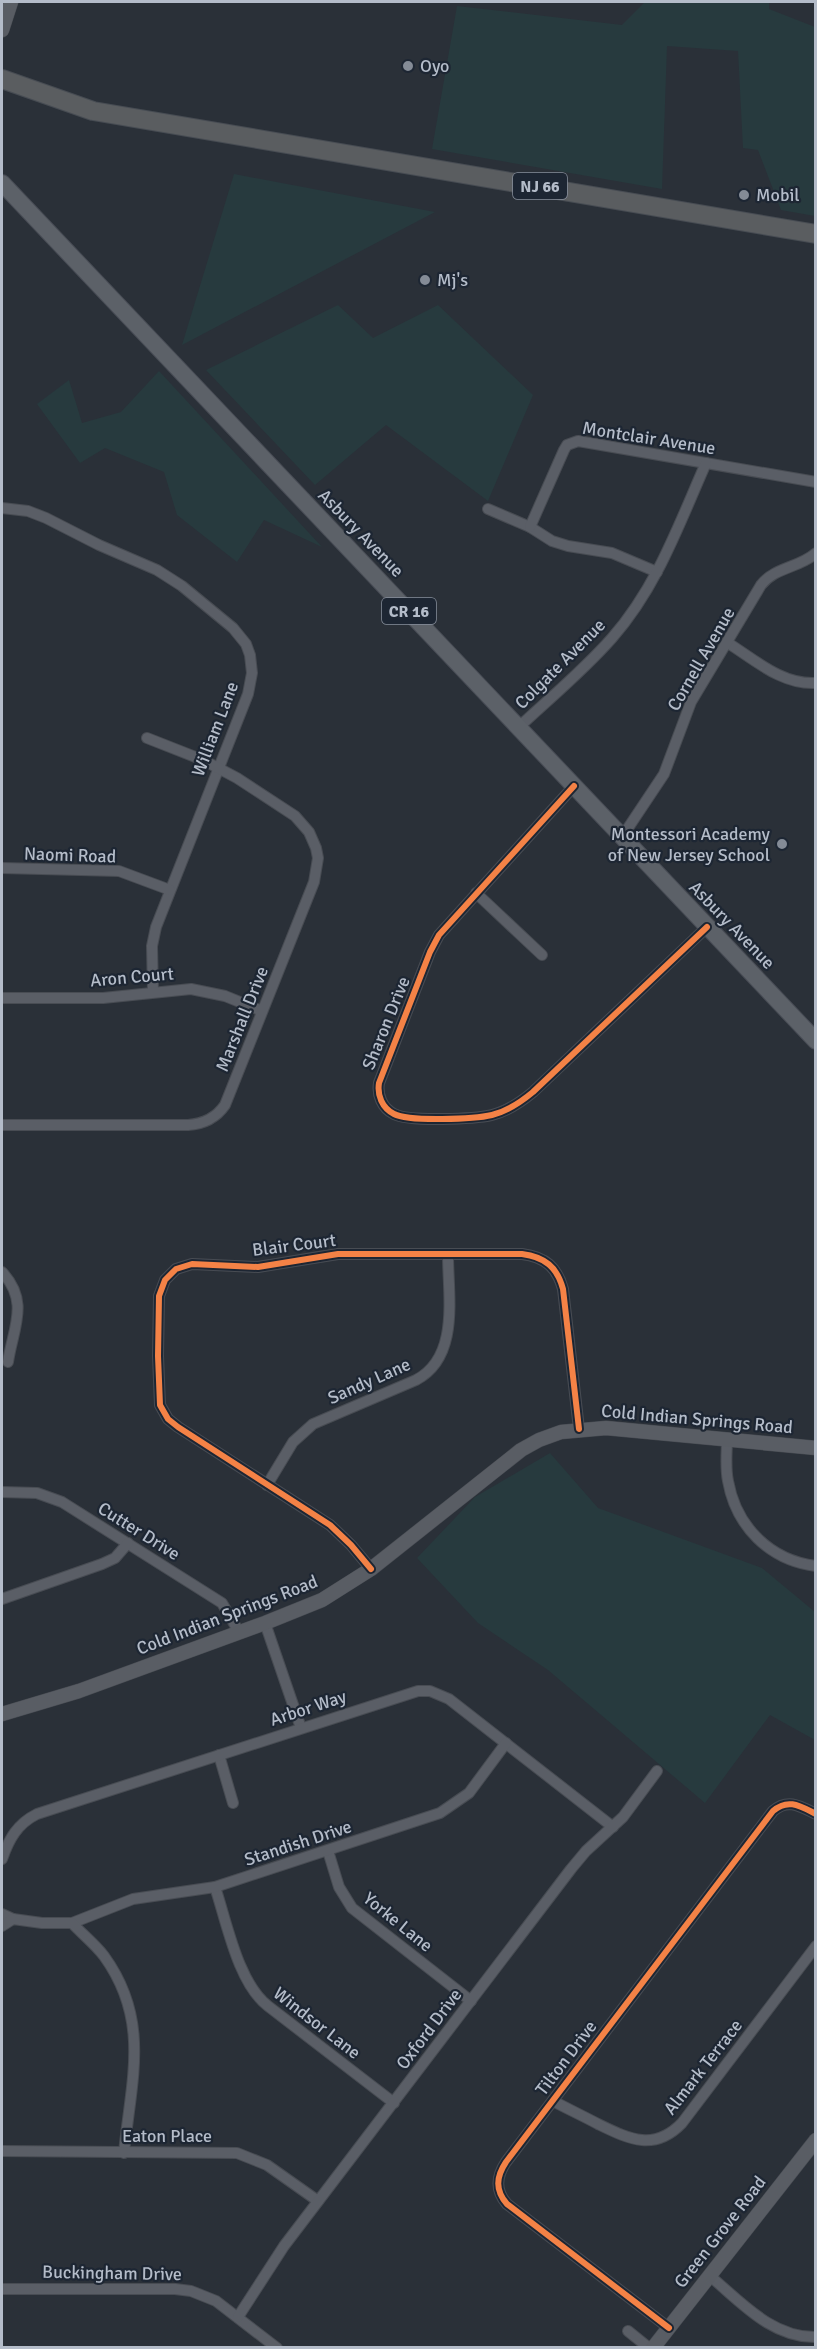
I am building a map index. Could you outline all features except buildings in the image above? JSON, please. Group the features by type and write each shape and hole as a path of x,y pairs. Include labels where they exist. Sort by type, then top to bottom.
{"highway":[{"name":"NJ 66","path":"2,80 93,111 816,234"}],"main road":[{"name":"Asbury Avenue","path":"2,183 816,1041"}],"street":[{"path":"2,30 11,2"},
{"name":"Montclair Avenue","path":"530,526 564,450 572,442 578,441 816,482"},
{"name":"Colgate Avenue","path":"519,728 613,637 657,572 675,538 706,464"},
{"name":"William Lane","path":"2,508 27,511 46,518 99,545 157,570 182,586 240,636 250,655 251,685 153,938 153,992"},
{"path":"488,509 530,526 545,538 563,545 612,553 657,572"},
{"name":"Cornell Avenue","path":"622,837 664,774 691,702 766,579 779,571 802,563 816,553"},
{"path":"728,643 779,676 801,683 816,682"},
{"name":"Marshall Drive","path":"2,1125 188,1125 208,1120 225,1105 314,882 317,870 316,848 309,832 295,816 219,768 147,738"},
{"name":"Sharon Drive","path":"574,786 444,928 434,944 379,1083 379,1096 384,1106 400,1116 471,1118 493,1115 517,1104 533,1092 707,927"},
{"name":"Naomi Road","path":"2,868 119,871 170,890"},
{"path":"476,893 542,955"},
{"name":"Aron Court","path":"2,998 103,998 180,989 205,991 262,1011"},
{"name":"Blair Court","path":"371,1569 330,1525 178,1427 162,1412 159,1405 158,1381 159,1296 165,1280 176,1269 192,1264 258,1267 338,1254 532,1255 548,1262 555,1269 563,1289 579,1429"},
{"name":"Sandy Lane","path":"267,1485 293,1442 313,1424 416,1380 431,1370 443,1352 447,1335 448,1255"},
{"path":"2,1272 13,1288 18,1302 17,1325 8,1362"},
{"name":"Cold Indian Springs Road","path":"2,1714 79,1691 322,1600 371,1569 521,1450 556,1433 579,1429 624,1429 816,1448"},
{"path":"727,1438 727,1479 737,1511 746,1526 768,1549 794,1562 816,1566"},
{"name":"Cutter Drive","path":"2,1492 37,1493 53,1497 222,1603 239,1632"},
{"path":"2,1599 102,1564 115,1558 128,1543"},
{"path":"265,1623 301,1728"},
{"name":"Arbor Way","path":"2,1859 14,1832 37,1814 410,1693 430,1691 449,1699 613,1827"},
{"name":"Standish Drive","path":"72,1923 133,1899 216,1887 430,1817 449,1808 475,1786 506,1743"},
{"path":"219,1755 233,1803"},
{"name":"Oxford Drive","path":"238,2317 284,2246 586,1851 623,1817 657,1771"},
{"name":"Tilton Drive","path":"669,2328 502,2199 498,2184 501,2170 773,1811 778,1806 792,1803 816,1814"},
{"name":"Yorke Lane","path":"328,1851 339,1887 352,1908 471,2001"},
{"name":"Windsor Lane","path":"216,1887 243,1973 255,1994 267,2006 394,2103"},
{"path":"2,1914 13,1919 42,1923 72,1923 104,1955 123,1988 133,2018 136,2048 124,2153"},
{"path":"2,1926 13,1919"},
{"name":"Almark Terrace","path":"553,2101 630,2138 648,2141 668,2135 682,2122 816,1946"},
{"name":"Green Grove Road","path":"653,2348 816,2139"},
{"name":"Eaton Place","path":"2,2151 237,2153 267,2165 318,2201"},
{"path":"710,2276 774,2328 795,2336 816,2337"},
{"name":"Buckingham Drive","path":"2,2289 175,2289 207,2296 277,2348"},
{"path":"628,2331 649,2348"}],"green space":[{"path":"645,2 769,2 769,9 815,27 815,216 781,210 758,150 743,148 738,51 667,46 662,189 432,149 457,6 622,25"},
{"path":"234,174 435,212 182,345"},
{"path":"338,305 373,338 438,305 533,395 488,501 386,425 315,485 206,370"},
{"path":"159,371 322,547 264,520 237,562 177,515 164,472 105,448 80,463 37,404 69,380 82,423 121,412"},
{"path":"550,1453 598,1508 762,1568 815,1612 815,1740 770,1715 705,1803 548,1670 478,1623 417,1558 475,1497"}],"cycle path":[{"path":"574,786 439,935 430,952 379,1083 383,1105 402,1117 442,1119 492,1115 514,1106 533,1092 707,927"},
{"path":"371,1569 330,1525 168,1419 160,1405 159,1296 165,1280 176,1269 192,1264 258,1267 338,1254 530,1255 549,1264 563,1289 579,1429"},
{"path":"669,2328 507,2204 500,2194 498,2183 500,2173 506,2162 773,1811 789,1804 816,1814"}],"place":[{"name":"Oyo","path":"408,66"},
{"name":"Mobil","path":"744,195"},
{"name":"Mj's","path":"425,280"},
{"name":"Montessori Academy of New Jersey School","path":"782,844"}]}
